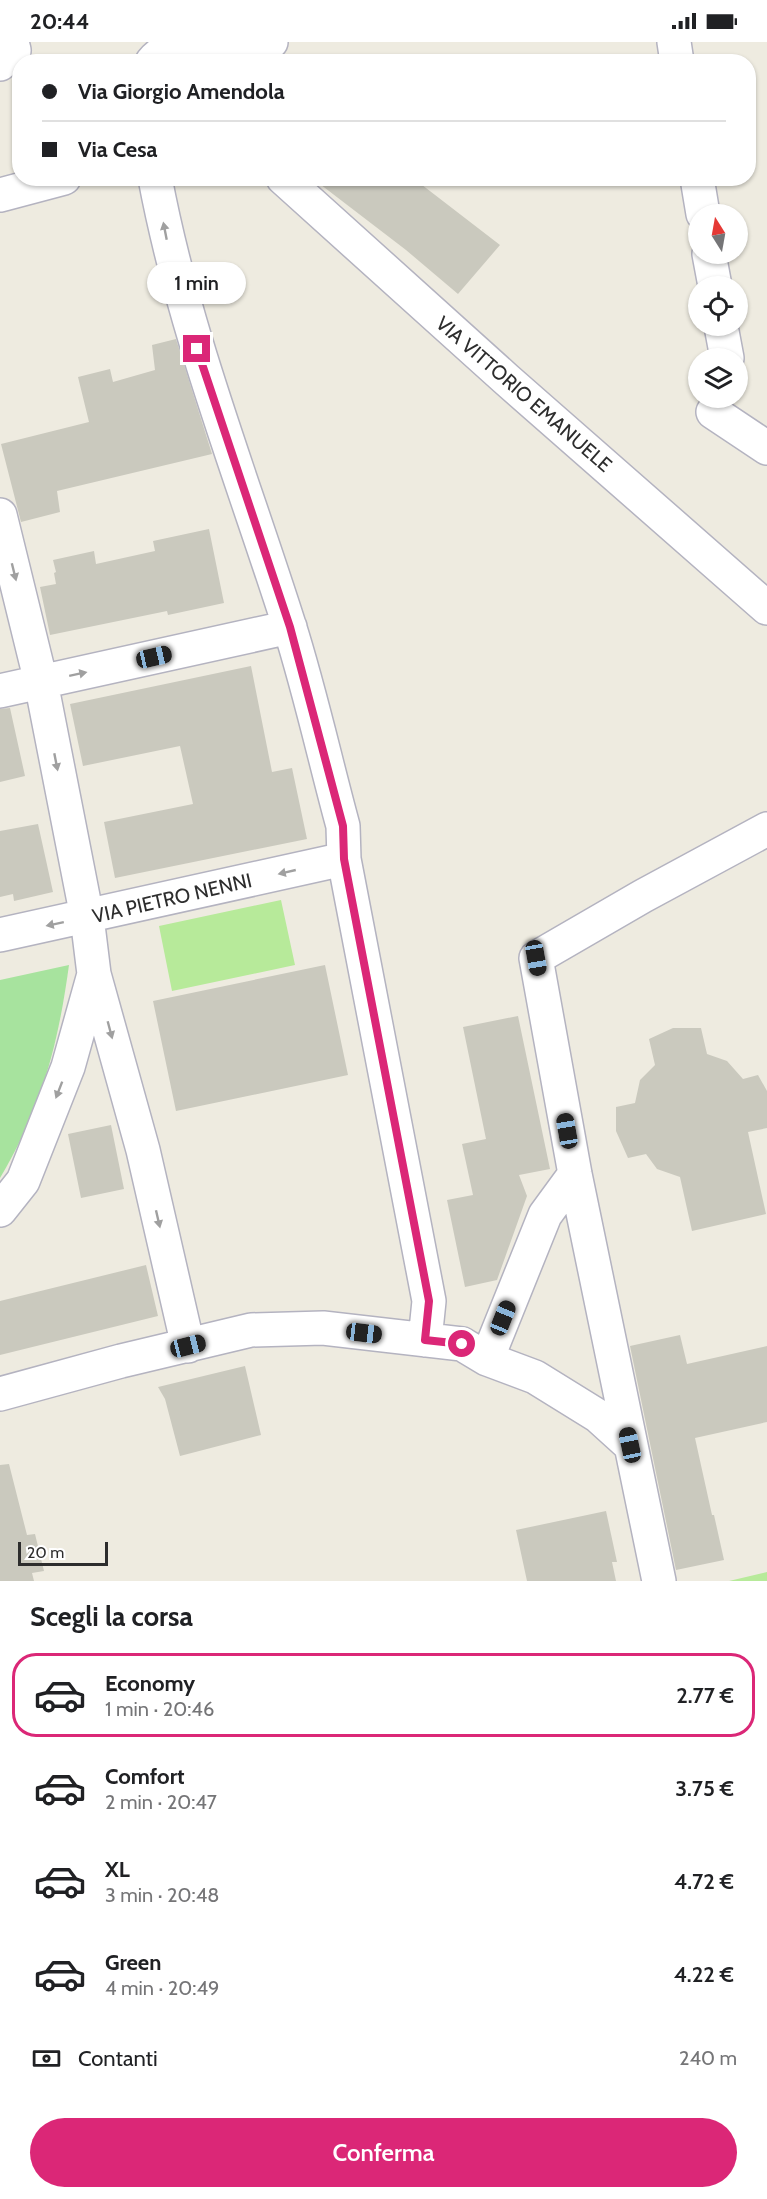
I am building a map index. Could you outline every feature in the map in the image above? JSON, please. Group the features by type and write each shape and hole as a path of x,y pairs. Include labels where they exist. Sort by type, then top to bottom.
{"street":[{"path":"0,64 14,50 12,42"},
{"path":"154,52 188,45 212,53 271,42"},
{"path":"0,195 34,186"},
{"path":"156,186 166,238 190,328 290,627 343,826 344,859 429,1301 425,1340"},
{"name":"VIA VITTORIO EMANUELE","path":"293,186 506,379 767,608"},
{"path":"698,186 701,204"},
{"path":"729,413 767,448"},
{"path":"0,515 41,682 87,917 94,974 143,1150 188,1346"},
{"path":"0,691 290,627"},
{"path":"659,1581 575,1174 536,958 643,896 765,840"},
{"name":"VIA PIETRO NENNI","path":"0,935 344,859"},
{"path":"0,1210 23,1181 68,1067 94,974"},
{"path":"486,1359 545,1215 575,1174"},
{"path":"0,1394 121,1361 251,1330 311,1328 462,1344 486,1359 544,1383 598,1416 630,1445"}],"green space":[{"path":"281,900 295,965 172,991 159,926"},
{"path":"69,965 65,994 46,1075 27,1126 0,1178 0,980"},
{"path":"767,1572 767,1581 729,1581"}],"building":[{"path":"322,186 423,186 500,245 458,294 406,250"},
{"path":"176,339 212,454 57,491 60,512 21,522 1,444 89,422 78,377 110,369 113,382 155,370 152,345"},
{"path":"209,529 224,603 168,615 167,611 50,635 40,587 56,584 53,560 94,551 96,564 155,551 153,541"},
{"path":"251,666 272,772 292,768 307,839 115,878 104,822 193,804 180,746 83,766 70,704"},
{"path":"10,708 25,776 0,782 0,709"},
{"path":"38,824 53,892 14,901 13,894 0,897 0,831"},
{"path":"325,965 348,1075 176,1111 153,1001"},
{"path":"518,1016 550,1169 519,1175 527,1196 497,1280 465,1287 447,1200 473,1195 462,1144 486,1139 463,1027"},
{"path":"673,1028 701,1028 707,1054 727,1061 743,1079 758,1075 767,1091 767,1128 748,1132 766,1214 692,1231 680,1177 657,1169 646,1154 628,1158 616,1131 616,1107 635,1103 640,1080 655,1065 649,1039"},
{"path":"111,1125 124,1189 81,1198 68,1134"},
{"path":"146,1265 158,1316 0,1355 0,1301"},
{"path":"680,1335 687,1364 767,1346 767,1422 695,1438 724,1560 676,1570 630,1346"},
{"path":"245,1366 261,1435 180,1456 165,1399 158,1387"},
{"path":"9,1464 27,1535 35,1534 44,1571 32,1573 34,1581 0,1581 0,1465"},
{"path":"606,1511 617,1562 612,1562 616,1581 527,1581 516,1530"}],"route":[{"path":"197,349 290,627 343,826 344,859 384,1077 429,1301 425,1340 462,1344"}]}
